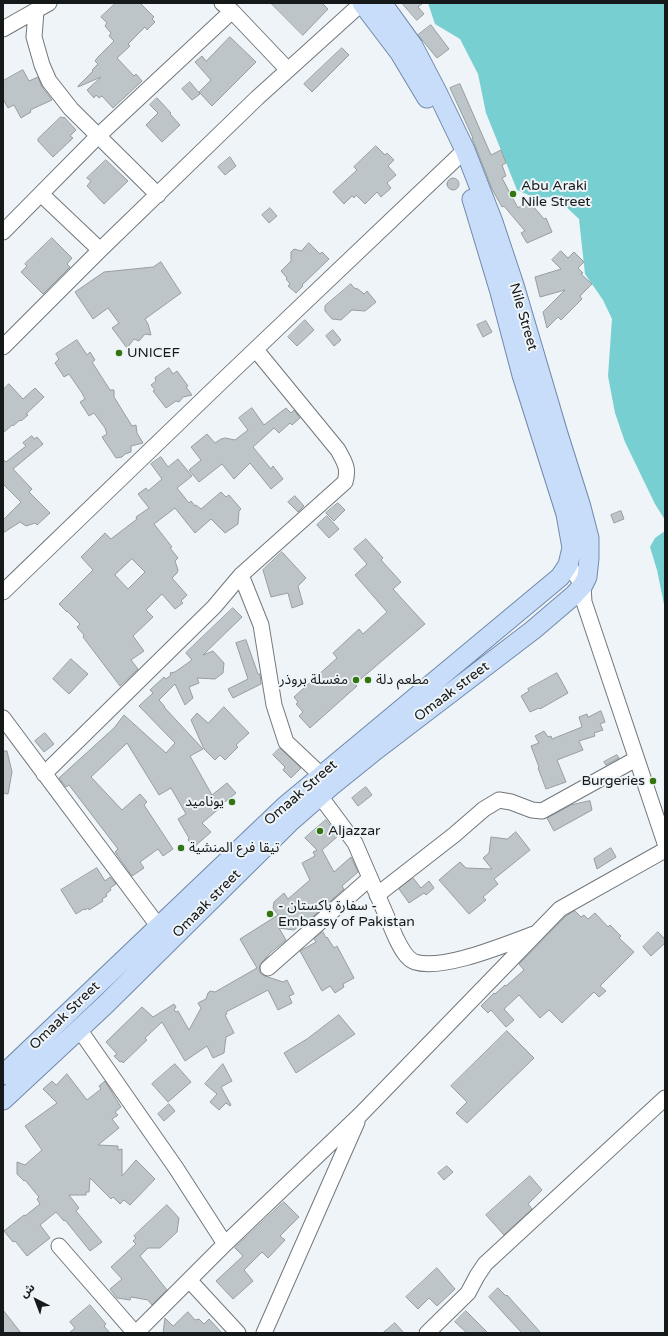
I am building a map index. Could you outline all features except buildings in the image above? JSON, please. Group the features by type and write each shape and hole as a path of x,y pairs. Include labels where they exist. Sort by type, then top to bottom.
{"main road":[{"name":"Nile Street","path":"362,3 400,53 461,154 467,183 500,292 522,375 566,514 572,548 571,556 564,571"},
{"name":"Nile Street","path":"382,3 413,46 437,92 461,154 493,222 514,285 589,538 590,558 588,577 574,595 533,630"},
{"name":"Omaak Street","path":"3,1075 284,806 564,571"},
{"name":"Omaak street","path":"3,1100 79,1029 286,827 320,796 372,753 533,630"},
{"path":"91,992 104,1005"}],"street":[{"path":"3,30 49,3"},
{"path":"3,347 100,250 257,98 362,3"},
{"path":"3,232 227,7 288,70"},
{"path":"36,11 34,37 42,65 49,81 71,109 158,195"},
{"path":"3,592 461,154"},
{"path":"41,194 100,250"},
{"path":"44,774 214,607 242,575 344,482 347,474 346,464 338,450 256,350"},
{"path":"564,571 583,585 584,602 665,843"},
{"path":"242,575 261,625 274,705 286,742 320,775"},
{"path":"3,718 158,927"},
{"path":"377,895 484,809 499,800 511,802 542,812 636,759"},
{"path":"320,796 354,843 396,938 403,951 414,962 429,964 456,960 537,932"},
{"path":"59,1246 136,1333 190,1281 225,1244 361,1114 560,909 665,850"},
{"path":"268,968 370,878"},
{"path":"79,1029 176,1168 225,1244"},
{"path":"427,1333 468,1293 485,1264 665,1098"},
{"path":"264,1333 361,1114"},
{"path":"190,1281 238,1333"}],"water":[{"path":"428,3 665,3 665,520 655,504 625,442 615,413 608,376 612,319 603,300 585,274 579,219 562,203 549,197 538,199 517,190 486,113 478,74 460,39 435,24"},
{"path":"665,531 665,609 657,570 650,547 655,538"}],"place":[{"name":"Abu Araki Nile Street","path":"513,194"},
{"name":"UNICEF","path":"119,353"},
{"name":"مغسلة بروذر","path":"356,680"},
{"name":"مطعم دلة","path":"368,680"},
{"name":"Burgeries","path":"653,781"},
{"name":"يوناميد","path":"232,802"},
{"name":"Aljazzar","path":"320,831"},
{"name":"تيقا فرع المنشية","path":"181,848"},
{"name":"- سفارة باكستان - Embassy of Pakistan","path":"270,914"}]}
